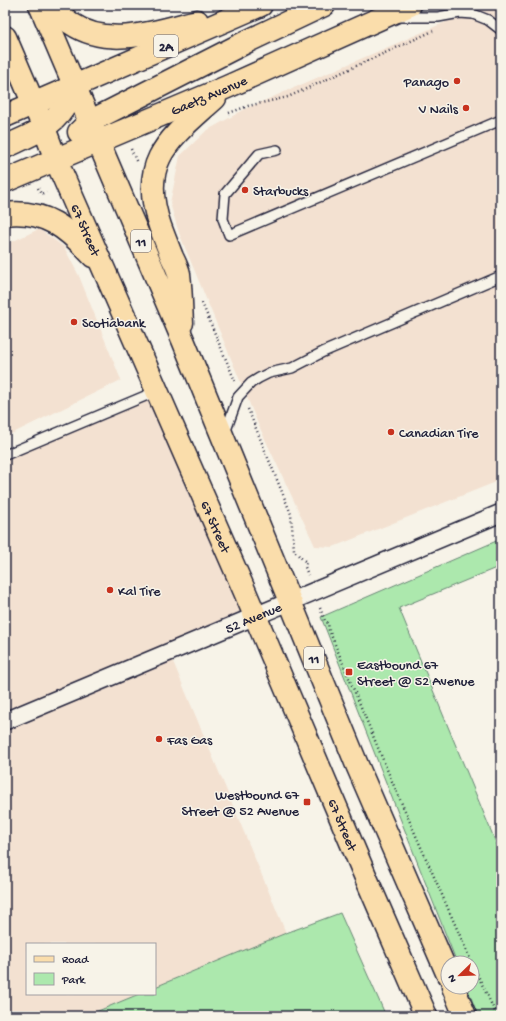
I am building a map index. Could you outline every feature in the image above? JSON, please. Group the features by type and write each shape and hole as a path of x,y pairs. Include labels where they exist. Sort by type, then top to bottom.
{"main road":[{"name":"11","path":"40,5 183,340 357,765 440,957"},
{"path":"52,5 72,24 82,29 101,35 121,36 145,34 260,5"},
{"name":"2A","path":"5,116 260,5"},
{"path":"56,160 89,122 248,41 324,5"},
{"name":"Gaetz Avenue","path":"5,181 227,87 410,5"},
{"name":"67 Street","path":"5,38 34,104 56,160 158,391 426,1016"},
{"path":"5,147 44,128 54,120 63,109 74,86"},
{"path":"183,340 179,273 163,235 154,205 153,182 155,168 161,154 172,138 227,87"},
{"path":"5,214 29,214 41,216 55,222 74,237 103,267"},
{"path":"456,995 465,1016"}],"street":[{"name":"52 Avenue","path":"5,721 501,513"}],"lane":[{"path":"384,17 438,17 460,13 473,14 488,20 501,30"},
{"path":"277,150 259,154 224,194 223,219 229,235 501,120"},
{"path":"223,438 238,397 251,383 259,378 269,373 292,368 323,352 501,276"},
{"path":"5,456 158,391"}],"path":[{"path":"227,113 248,106 288,97 436,30"},
{"path":"128,158 133,155"},
{"path":"38,188 40,194 46,192"},
{"path":"202,302 291,514 294,550 300,558 306,562 305,567"},
{"path":"328,623 329,630 391,779 468,955"},
{"path":"480,980 497,1016"}],"shaded area":[{"path":"485,5 501,5 501,480 333,547 315,546 258,424 179,233 170,203 180,156 206,131 247,108"},
{"path":"39,229 64,247 79,276 121,380 5,437 5,245"},
{"path":"157,391 255,616 169,652 286,933 156,987 156,943 26,943 26,995 137,995 86,1016 5,1016 5,455"}],"green space":[{"path":"501,539 501,566 399,608 501,855 501,1016 478,1016 470,995 480,995 480,955 454,955 321,617"},
{"path":"340,913 386,1016 86,1016 137,995 156,995 156,987 286,933"}],"place":[{"name":"Panago","path":"457,81"},
{"name":"V Nails","path":"466,108"},
{"name":"Starbucks","path":"245,190"},
{"name":"Scotiabank","path":"74,322"},
{"name":"Canadian Tire","path":"391,432"},
{"name":"Kal Tire","path":"110,590"},
{"name":"Eastbound 67 Street @ 52 Avenue","path":"349,672"},
{"name":"Fas Gas","path":"159,739"},
{"name":"Westbound 67 Street @ 52 Avenue","path":"307,802"}]}
